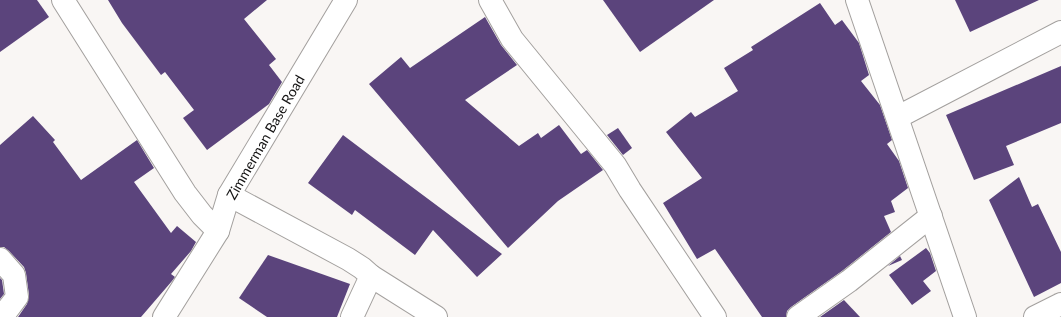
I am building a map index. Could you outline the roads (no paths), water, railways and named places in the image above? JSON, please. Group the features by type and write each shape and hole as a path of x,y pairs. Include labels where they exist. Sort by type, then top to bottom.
{"street":[{"path":"63,0 185,194 202,215 218,231"},
{"path":"490,0 512,39 615,165 634,197 715,317"},
{"path":"857,0 965,317"},
{"name":"Zimmerman Base Road","path":"164,317 218,231 229,195 340,4"},
{"path":"898,117 1061,32"},
{"path":"229,195 348,259 371,276 436,317"},
{"path":"798,317 849,281 931,216"},
{"path":"0,258 14,275 17,297 2,317"},
{"path":"352,317 371,276"},
{"path":"1035,317 1061,304"}]}
